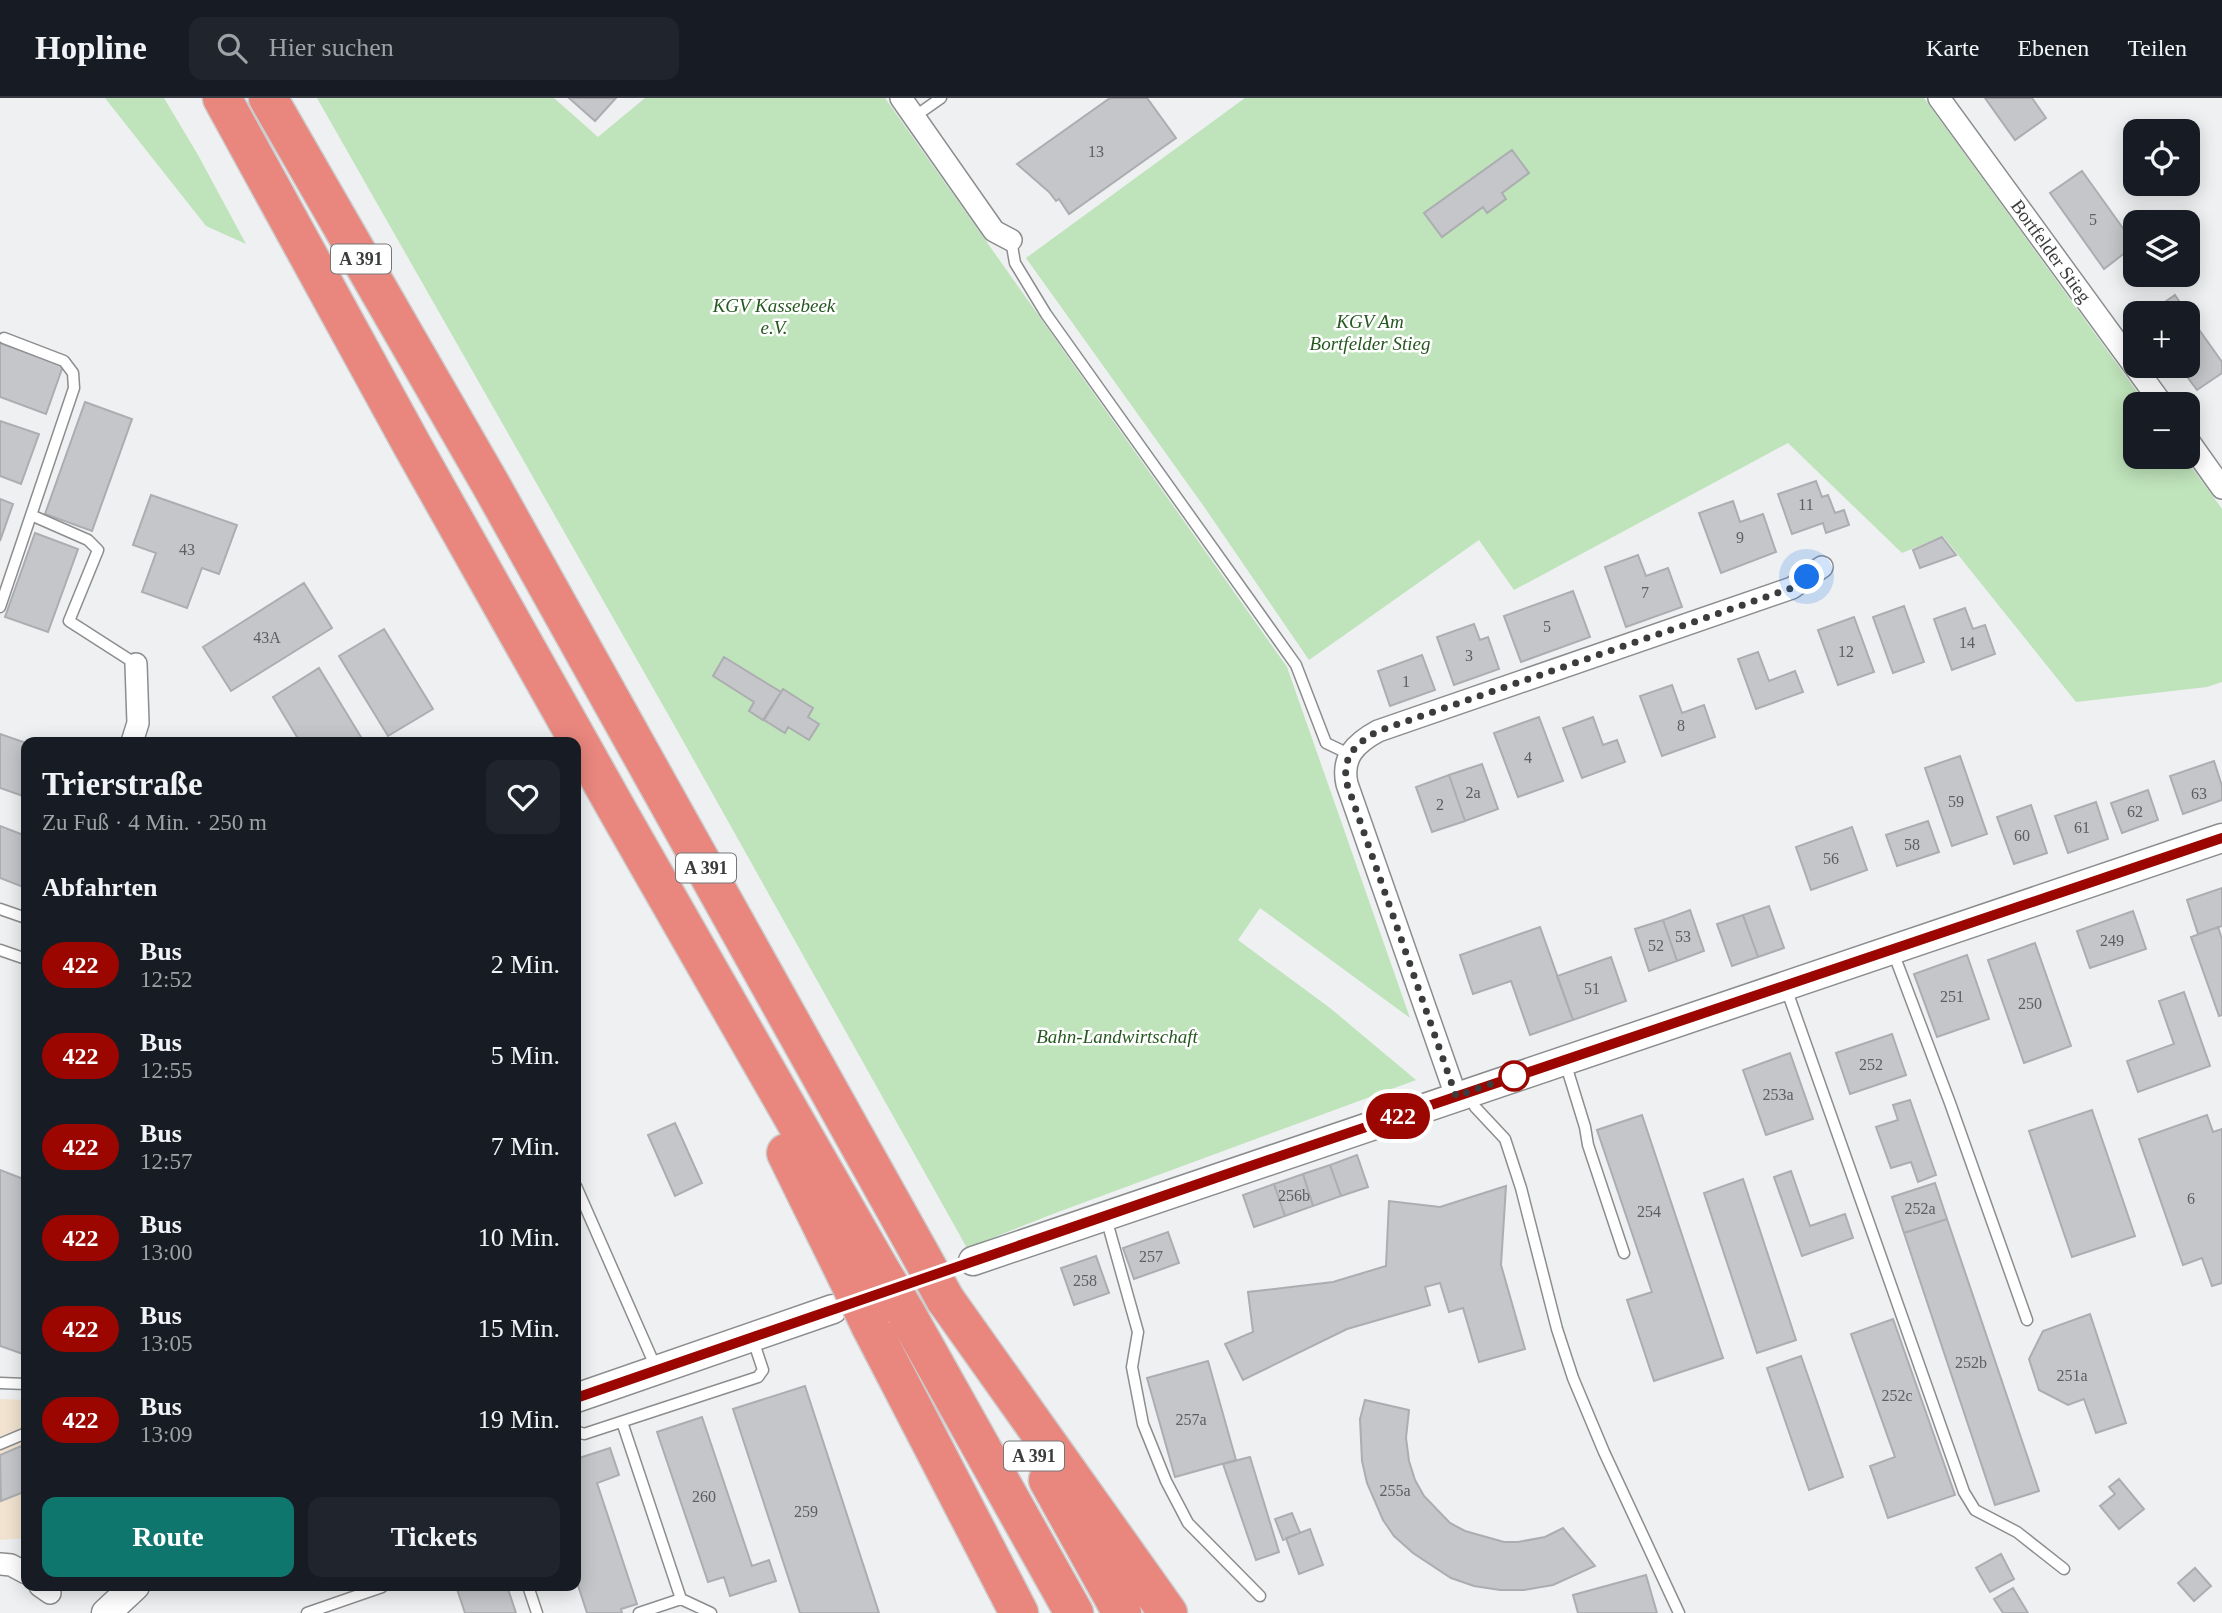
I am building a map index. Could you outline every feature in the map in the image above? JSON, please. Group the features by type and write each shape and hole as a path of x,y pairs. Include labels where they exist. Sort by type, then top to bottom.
{"highway":[{"path":"196,98 239,167 313,264"},
{"name":"A 391","path":"222,98 272,185 412,446 576,737"},
{"name":"A 391","path":"268,98 491,485 1122,1613"},
{"name":"A 391","path":"581,746 620,815 853,1284"},
{"path":"853,1284 888,1319 1011,1602"},
{"path":"945,1299 1168,1613"},
{"name":"A 391","path":"888,1319 1074,1613"}],"street":[{"path":"901,98 995,231 1011,240"},
{"name":"Bortfelder Stieg","path":"1939,98 2153,392"},
{"path":"2200,457 2222,488"},
{"path":"1463,1094 1347,784 1345,765 1349,754 1360,740 1378,731 1792,588 1822,567"},
{"path":"134,737 138,723 136,664"},
{"path":"973,1261 2222,838"},
{"path":"581,1396 752,1337 853,1284"},
{"path":"0,1563 21,1570"},
{"path":"112,1611 130,1591"}],"lane":[{"path":"914,117 941,98"},
{"path":"1011,240 1015,262 1046,314 1296,665 1326,743 1349,754"},
{"path":"0,607 74,388 69,366 64,361 4,338"},
{"path":"31,515 88,540 98,550 69,621 136,664"},
{"path":"0,909 21,916"},
{"path":"1892,949 1951,1103 2028,1321"},
{"path":"0,950 21,957"},
{"path":"1785,985 1964,1492 1975,1510 2017,1532 2064,1569"},
{"path":"1564,1060 1588,1145 1624,1253"},
{"path":"1463,1094 1505,1139 1573,1378 1604,1452 1679,1613"},
{"path":"581,1197 657,1370"},
{"path":"1106,1215 1138,1332 1132,1367 1143,1424 1166,1481 1188,1522 1260,1596"},
{"path":"581,1433 758,1377 763,1370 752,1337"},
{"path":"0,1383 21,1384"},
{"path":"622,1422 681,1599"},
{"path":"0,1444 21,1435"},
{"path":"307,1613 370,1591"},
{"path":"530,1591 537,1613"},
{"path":"639,1613 681,1599 711,1613"}],"shaded area":[{"path":"0,1399 21,1400 21,1538 0,1540"}],"green space":[{"path":"105,98 164,98 246,244 206,226"},
{"path":"317,98 554,98 598,137 645,98 885,98 1287,667 1410,1018 1260,908 1238,940 1330,1008 1416,1080 967,1248 673,723"},
{"name":"KGV Am Bortfelder Stieg","path":"1245,98 1924,98 2123,372 2123,378 2127,378 2137,392 2123,392 2123,469 2193,469 2222,509 2222,682 2207,687 2076,702 1943,536 1902,553 1788,443 1514,590 1479,540 1309,660 1205,508 1026,258"}],"building":[{"path":"569,98 616,98 595,121"},
{"path":"1110,98 1147,98 1176,138 1069,214 1059,199 1056,201 1017,164"},
{"path":"1985,98 2032,98 2046,118 2015,140"},
{"path":"1512,150 1529,173 1502,193 1506,199 1487,213 1483,207 1442,237 1424,213"},
{"path":"2082,171 2123,228 2123,254 2104,269 2050,193"},
{"path":"2175,295 2179,301 2166,301"},
{"path":"2200,331 2222,362 2222,373 2197,390 2188,378 2200,378"},
{"path":"0,343 63,366 46,414 0,397"},
{"path":"85,402 132,419 92,531 45,514"},
{"path":"0,421 39,434 21,484 0,476"},
{"path":"1816,481 1822,497 1828,495 1835,513 1844,510 1849,525 1826,533 1823,523 1792,534 1778,494"},
{"path":"151,495 237,525 219,574 202,568 187,608 142,592 156,553 133,545"},
{"path":"0,499 13,504 0,541"},
{"path":"1733,501 1740,522 1763,514 1776,552 1721,573 1699,513"},
{"path":"35,533 78,549 48,632 5,617"},
{"path":"1942,537 1956,555 1920,568 1913,550"},
{"path":"1638,555 1646,576 1668,568 1682,607 1626,627 1605,567"},
{"path":"304,583 332,628 231,691 203,647"},
{"path":"1573,591 1590,637 1521,662 1504,616"},
{"path":"1904,606 1924,662 1893,673 1873,617"},
{"path":"1965,608 1973,629 1985,625 1995,654 1952,670 1934,619"},
{"path":"1854,617 1874,672 1838,685 1818,630"},
{"path":"1474,624 1480,640 1488,637 1499,669 1454,685 1437,637"},
{"path":"384,629 433,709 388,736 339,656"},
{"path":"1758,652 1769,681 1795,671 1803,692 1756,709 1738,659"},
{"path":"1422,655 1435,690 1390,706 1378,671"},
{"path":"724,657 781,692 763,720 749,711 754,702 713,676"},
{"path":"319,668 361,737 297,737 273,697"},
{"path":"1672,685 1682,713 1704,705 1715,737 1662,756 1640,696"},
{"path":"783,689 813,708 808,717 819,724 809,740 788,727 785,733 764,720"},
{"path":"1539,717 1563,781 1518,797 1494,733"},
{"path":"1593,717 1603,745 1617,740 1625,762 1582,778 1563,728"},
{"path":"0,734 21,741 21,795 0,788"},
{"path":"1960,756 1987,834 1952,846 1925,768"},
{"path":"2214,761 2222,786 2222,800 2183,814 2170,776"},
{"path":"1482,764 1498,809 1465,821 1449,775"},
{"path":"1449,775 1465,821 1432,832 1416,787"},
{"path":"2148,790 2158,820 2122,833 2111,803"},
{"path":"2096,802 2108,839 2068,853 2055,816"},
{"path":"2031,805 2047,853 2014,864 1997,817"},
{"path":"1928,821 1939,852 1897,866 1886,835"},
{"path":"0,826 21,834 21,886 0,878"},
{"path":"1852,827 1867,870 1811,890 1796,847"},
{"path":"2222,888 2222,926 2198,934 2187,900"},
{"path":"1769,906 1784,948 1758,957 1743,915"},
{"path":"1690,910 1704,951 1677,961 1663,920"},
{"path":"2133,911 2146,949 2090,968 2077,931"},
{"path":"1743,915 1758,957 1732,966 1717,924"},
{"path":"1663,920 1677,961 1649,971 1635,929"},
{"path":"1540,927 1573,1020 1530,1035 1511,981 1473,994 1460,955"},
{"path":"2218,927 2222,939 2222,1015 2219,1016 2191,937"},
{"path":"2035,943 2071,1046 2024,1063 1988,960"},
{"path":"1967,955 1989,1019 1937,1037 1914,974"},
{"path":"1611,957 1626,1001 1573,1020 1557,976"},
{"path":"2184,992 2210,1066 2138,1092 2127,1061 2174,1044 2159,1001"},
{"path":"1892,1034 1906,1075 1850,1094 1836,1053"},
{"path":"1790,1053 1813,1119 1766,1135 1743,1070"},
{"path":"1910,1100 1936,1175 1918,1182 1911,1162 1891,1168 1876,1127 1898,1120 1893,1105"},
{"path":"2092,1110 2135,1236 2072,1257 2029,1131"},
{"path":"1642,1115 1723,1358 1654,1381 1627,1300 1652,1292 1597,1130"},
{"path":"2207,1115 2213,1132 2222,1129 2222,1283 2212,1286 2202,1258 2183,1265 2139,1139"},
{"path":"675,1123 702,1183 675,1196 648,1135"},
{"path":"1357,1155 1368,1187 1341,1196 1330,1165"},
{"path":"1330,1165 1341,1196 1313,1206 1303,1174"},
{"path":"0,1170 21,1178 21,1353 0,1346"},
{"path":"1791,1171 1810,1226 1845,1214 1853,1238 1802,1256 1774,1177"},
{"path":"1303,1174 1313,1206 1285,1216 1274,1184"},
{"path":"1743,1179 1796,1340 1757,1353 1704,1193"},
{"path":"1935,1183 1947,1219 1904,1233 1892,1197"},
{"path":"1274,1184 1285,1216 1254,1227 1243,1195"},
{"path":"1506,1186 1501,1265 1525,1349 1479,1362 1463,1308 1449,1312 1440,1283 1425,1287 1430,1305 1347,1329 1243,1380 1225,1344 1253,1332 1248,1292 1333,1282 1386,1266 1389,1201 1440,1207"},
{"path":"1947,1219 2039,1491 1995,1505 1904,1233"},
{"path":"1168,1232 1179,1263 1134,1279 1123,1248"},
{"path":"1096,1256 1109,1293 1074,1305 1061,1268"},
{"path":"2090,1314 2126,1423 2096,1433 2084,1399 2068,1405 2039,1390 2029,1359 2043,1331"},
{"path":"1893,1319 1955,1495 1888,1518 1870,1466 1895,1457 1851,1334"},
{"path":"1801,1356 1843,1477 1809,1490 1767,1368"},
{"path":"1208,1361 1236,1460 1175,1477 1147,1378"},
{"path":"805,1386 879,1613 800,1613 733,1409"},
{"path":"1365,1400 1409,1410 1406,1438 1415,1480 1424,1496 1450,1523 1465,1531 1504,1542 1545,1537 1563,1528 1595,1566 1553,1585 1524,1590 1500,1590 1474,1586 1451,1578 1413,1553 1394,1536 1383,1520 1367,1483 1362,1461 1360,1419"},
{"path":"702,1417 752,1566 769,1560 776,1581 730,1596 724,1577 708,1582 657,1432"},
{"path":"21,1446 21,1493 1,1501 0,1455"},
{"path":"610,1448 619,1475 597,1483 637,1604 621,1609 622,1613 587,1613 580,1591 581,1457"},
{"path":"1250,1457 1279,1552 1256,1560 1223,1464"},
{"path":"2119,1479 2144,1509 2119,1529 2100,1506 2115,1494 2109,1487"},
{"path":"1292,1513 1300,1533 1283,1540 1275,1519"},
{"path":"1310,1529 1323,1565 1299,1574 1286,1538"},
{"path":"2001,1554 2014,1579 1990,1592 1976,1568"},
{"path":"2195,1568 2211,1586 2194,1601 2178,1583"},
{"path":"1646,1575 1657,1613 1578,1613 1573,1595"},
{"path":"2013,1588 2028,1613 2003,1613 1994,1599"},
{"path":"458,1591 509,1591 516,1613 465,1613"}],"bus line":[{"name":"422","path":"581,1396 1233,1172 2222,838"}],"route":[{"path":"1514,1076 1456,1096 1347,784 1345,765 1349,754 1360,740 1378,731 1792,588 1807,577"}],"park label":[{"name":"KGV Kassebeek e.V.","path":"774,316"},
{"name":"Bahn-Landwirtschaft","path":"1117,1036"}]}
